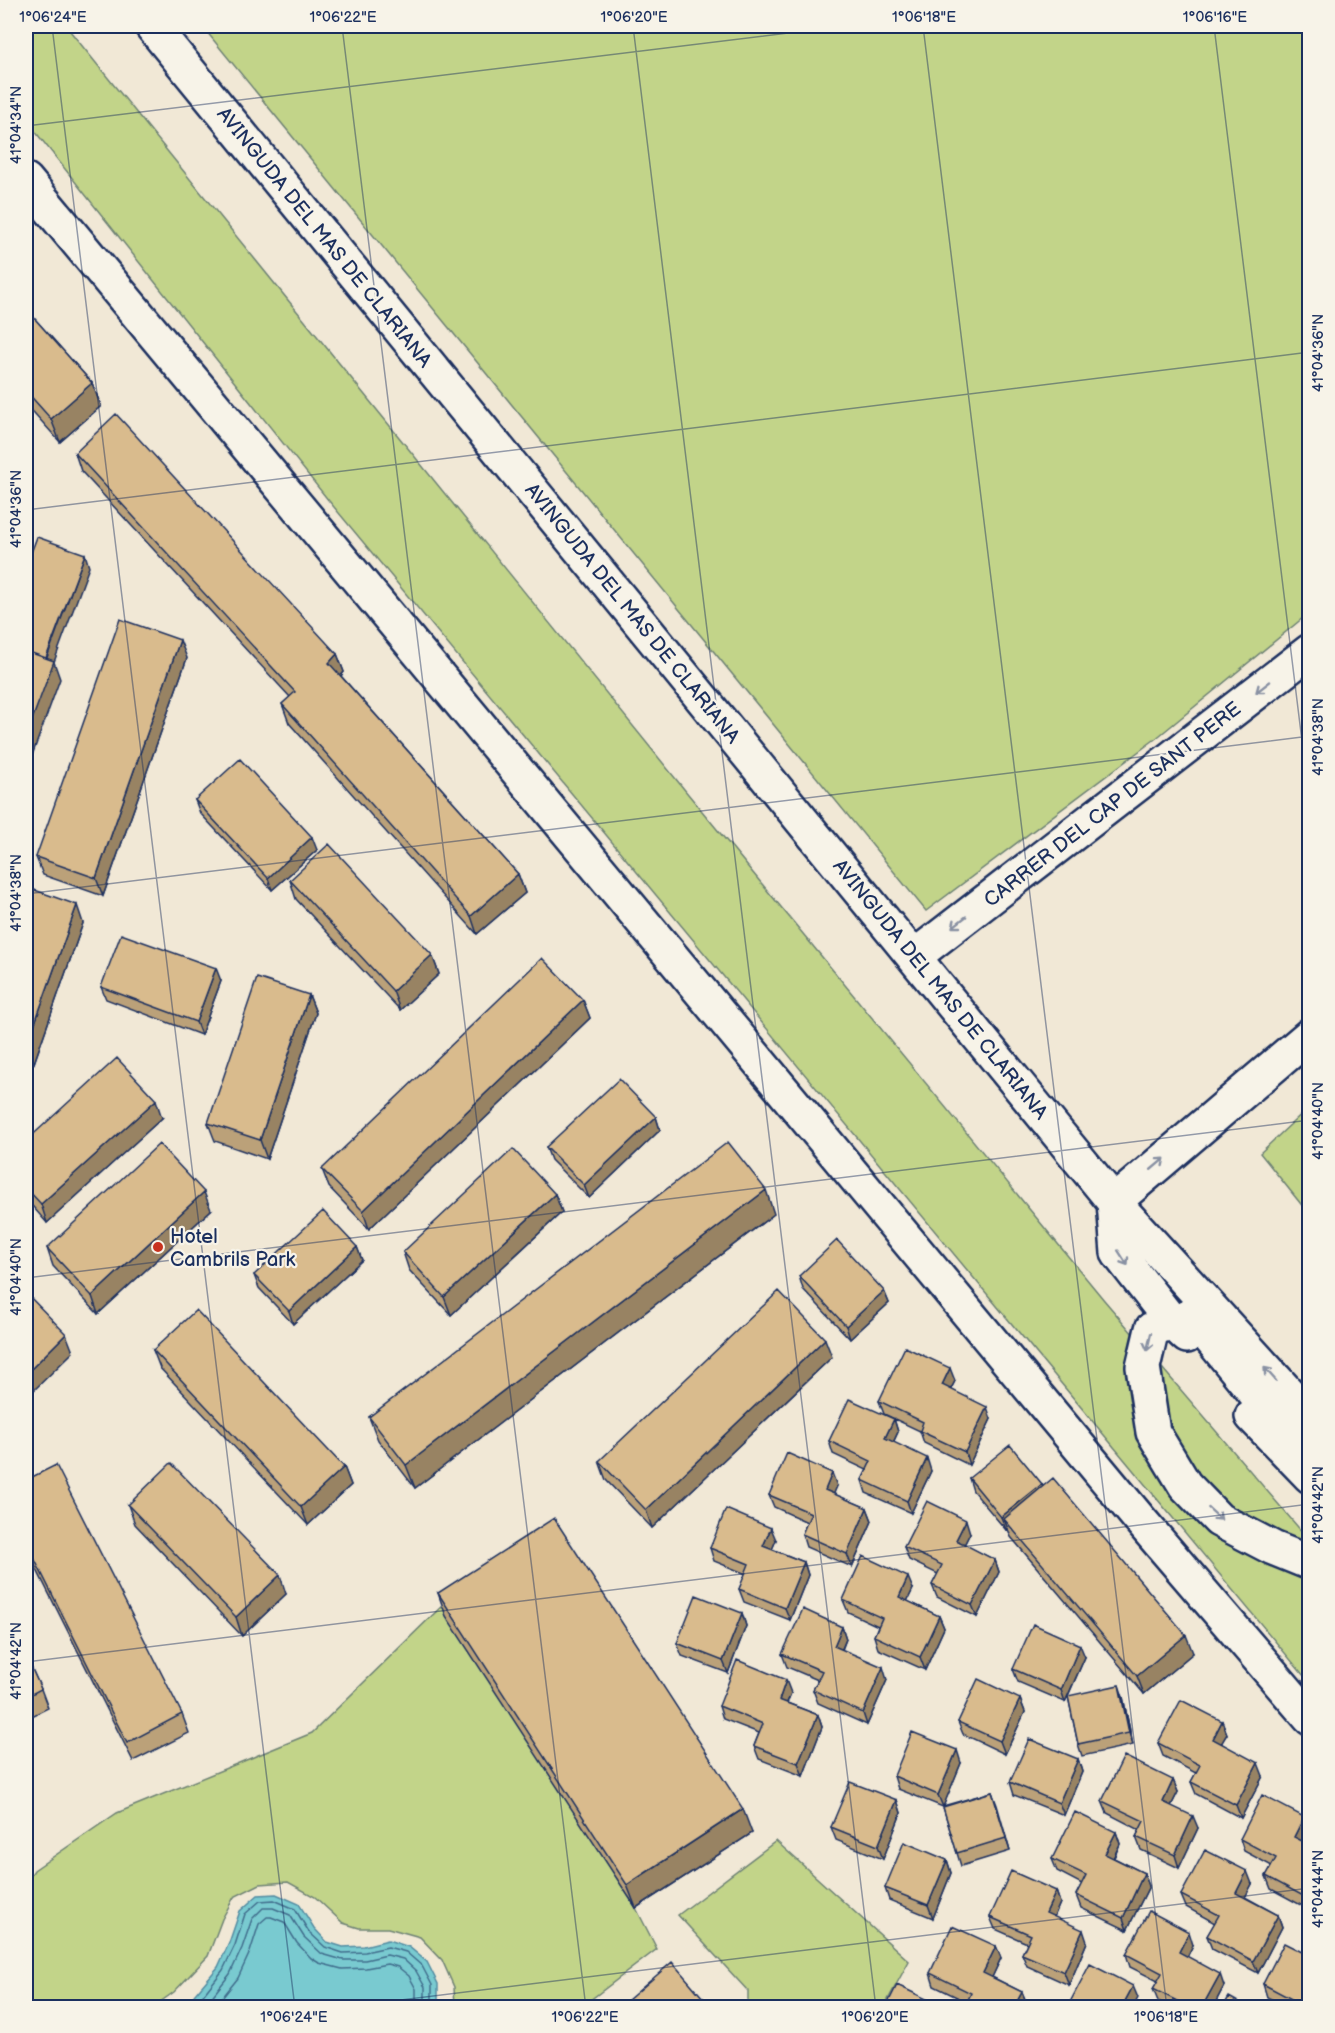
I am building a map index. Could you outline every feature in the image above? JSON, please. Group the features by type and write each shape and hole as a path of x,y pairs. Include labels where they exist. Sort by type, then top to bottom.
{"street":[{"name":"AVINGUDA DEL MAS DE CLARIANA","path":"152,26 1114,1202 1310,1417"},
{"path":"26,180 1126,1503 1310,1718"},
{"name":"CARRER DEL CAP DE SANT PERE","path":"915,956 1310,651"},
{"path":"1310,1035 1114,1202 1118,1253 1172,1322 1195,1343 1246,1409 1310,1476"},
{"path":"1310,1436 1278,1421 1192,1316 1152,1329 1143,1367 1153,1432 1185,1485 1219,1520 1273,1548 1310,1563"}],"green space":[{"path":"26,26 66,26 688,794 1104,1300 1309,1540 1309,1682 329,501 26,120"},
{"path":"202,26 1309,26 1309,613 1154,740 926,911"},
{"path":"1309,1107 1309,1214 1260,1153"},
{"path":"442,1606 636,1908 657,1949 581,2007 455,2007 454,1987 442,1960 420,1937 388,1928 359,1928 343,1923 315,1897 288,1882 260,1884 234,1897 222,1919 208,1956 174,1992 153,2007 26,2008 26,1883 34,1870 117,1813 312,1733"},
{"path":"776,1841 909,1961 884,2007 748,2007 748,1991 678,1915"}],"water":[{"path":"276,1894 299,1904 314,1928 327,1942 343,1947 364,1946 388,1940 409,1947 427,1962 438,1984 438,2007 184,2007 218,1967 240,1911 258,1895"}],"building":[{"path":"26,309 92,383 51,419 26,391"},
{"path":"116,414 337,654 329,663 518,874 471,916 282,704 295,692 75,453"},
{"path":"37,537 85,554 46,658 26,651 26,566"},
{"path":"120,619 180,640 96,878 36,857"},
{"path":"26,651 54,661 26,736"},
{"path":"240,759 312,837 268,878 195,800"},
{"path":"329,844 432,955 393,991 290,880"},
{"path":"26,887 77,905 27,1045 26,1045"},
{"path":"121,934 216,968 196,1022 101,987"},
{"path":"542,958 583,1000 363,1211 322,1169"},
{"path":"257,978 309,995 260,1140 208,1123"},
{"path":"117,1058 156,1100 41,1204 26,1188 26,1141"},
{"path":"619,1079 656,1117 584,1185 546,1147"},
{"path":"728,1142 766,1190 406,1465 369,1417"},
{"path":"159,1144 204,1192 92,1296 47,1248"},
{"path":"513,1149 555,1194 444,1297 403,1252"},
{"path":"323,1211 357,1247 289,1311 254,1275"},
{"path":"837,1240 884,1291 846,1326 799,1276"},
{"path":"779,1291 825,1339 646,1510 599,1461"},
{"path":"26,1293 66,1334 26,1374"},
{"path":"196,1310 344,1467 301,1507 153,1350"},
{"path":"905,1347 950,1368 942,1385 987,1407 965,1452 920,1431 923,1422 879,1401"},
{"path":"849,1399 894,1419 885,1438 927,1458 907,1501 862,1480 871,1461 829,1441"},
{"path":"1010,1445 1042,1484 1001,1517 969,1478"},
{"path":"787,1453 832,1473 825,1490 867,1508 847,1554 802,1534 811,1513 769,1495"},
{"path":"171,1463 280,1575 236,1617 128,1505"},
{"path":"56,1465 182,1714 127,1743 26,1542 26,1480"},
{"path":"1053,1478 1186,1635 1137,1676 1004,1519"},
{"path":"927,1501 966,1520 956,1540 995,1560 972,1605 932,1585 942,1565 904,1547"},
{"path":"726,1509 771,1528 763,1546 804,1562 785,1608 739,1589 749,1564 710,1548"},
{"path":"554,1518 743,1809 627,1885 438,1593"},
{"path":"863,1556 908,1577 899,1597 939,1616 920,1657 874,1636 882,1618 843,1600"},
{"path":"696,1595 742,1613 723,1661 677,1643"},
{"path":"803,1609 842,1627 834,1646 883,1667 863,1713 813,1690 822,1671 782,1654"},
{"path":"1033,1624 1080,1645 1061,1690 1013,1669"},
{"path":"26,1656 41,1689 26,1697"},
{"path":"737,1660 786,1680 779,1700 818,1715 798,1763 754,1746 763,1724 719,1706"},
{"path":"978,1679 1020,1699 1000,1741 958,1722"},
{"path":"1119,1685 1129,1733 1078,1744 1068,1696"},
{"path":"1181,1700 1222,1721 1213,1739 1258,1763 1236,1805 1191,1782 1200,1765 1158,1743"},
{"path":"912,1732 957,1750 938,1795 894,1776"},
{"path":"1029,1739 1078,1759 1059,1803 1010,1782"},
{"path":"1124,1756 1173,1780 1163,1802 1193,1816 1175,1855 1136,1837 1144,1821 1102,1801"},
{"path":"850,1782 897,1800 878,1846 831,1827"},
{"path":"992,1792 1006,1838 957,1853 943,1807"},
{"path":"1262,1795 1304,1817 1294,1837 1310,1845 1310,1893 1307,1898 1266,1876 1276,1858 1240,1839"},
{"path":"1075,1812 1116,1832 1105,1854 1144,1873 1123,1918 1076,1895 1086,1875 1052,1859"},
{"path":"904,1842 947,1860 928,1905 885,1888"},
{"path":"1205,1850 1247,1871 1236,1893 1278,1915 1253,1961 1207,1936 1219,1915 1181,1895"},
{"path":"1011,1871 1056,1891 1046,1913 1083,1930 1064,1972 1022,1954 1031,1935 990,1917"},
{"path":"1149,1911 1189,1932 1179,1952 1220,1974 1202,2007 1189,2007 1153,1989 1162,1973 1126,1954"},
{"path":"952,1926 996,1946 983,1973 1022,1992 1014,2007 965,2007 971,1993 930,1973"},
{"path":"1284,1943 1310,1956 1310,2007 1299,2007 1301,2004 1263,1984"},
{"path":"672,1962 703,1998 692,2007 620,2007"},
{"path":"1090,1964 1133,1986 1124,2003 1132,2007 1068,2006"},
{"path":"897,1985 943,2007 886,2007"},
{"path":"1229,1997 1247,2007 1223,2007"}],"place":[{"name":"Hotel Cambrils Park","path":"158,1247"}]}
